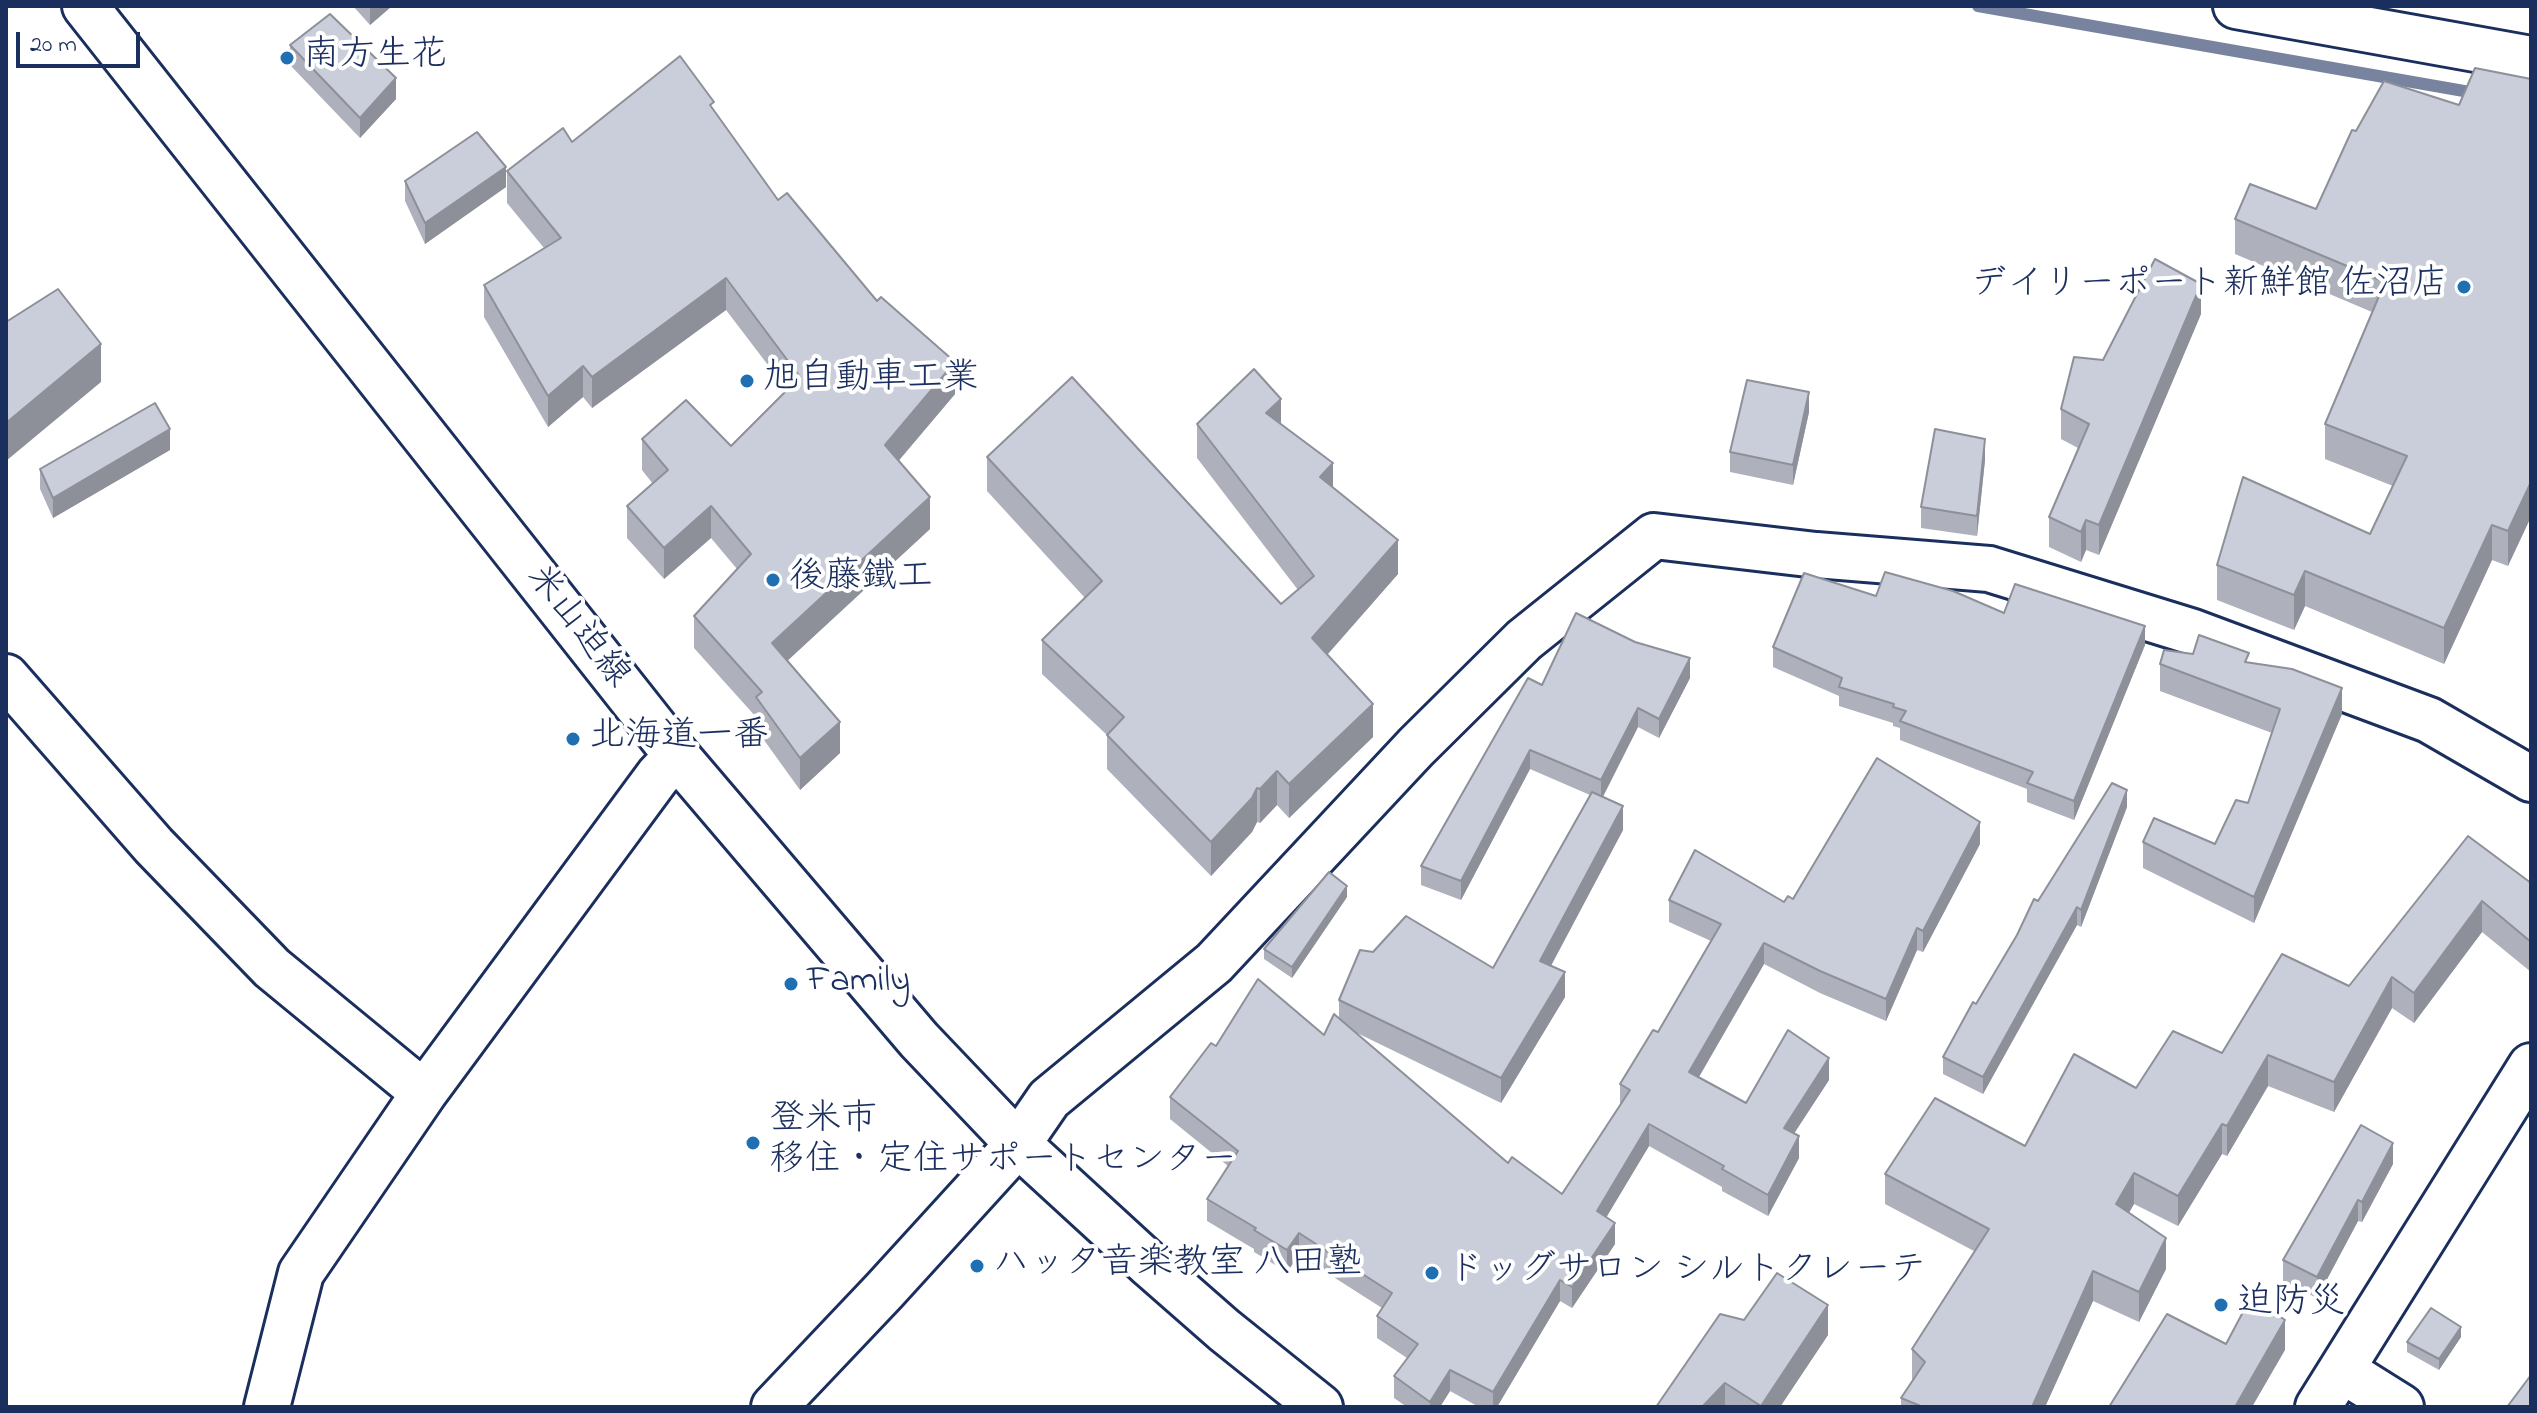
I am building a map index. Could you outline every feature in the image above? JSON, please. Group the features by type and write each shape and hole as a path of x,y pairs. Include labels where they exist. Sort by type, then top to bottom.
{"street":[{"name":"米山迫線","path":"85,6 677,756 919,1040 1018,1144 1224,1330 1320,1407"},
{"path":"2236,6 2531,59"},
{"path":"774,1407 1018,1144 1049,1099 1214,963 1416,747 1524,640 1654,536 1816,555 1989,569 2193,632 2429,720 2531,779"},
{"path":"6,677 154,846 272,968 424,1093"},
{"path":"267,1407 301,1273 424,1093 658,776 677,756"},
{"path":"2318,1407 2528,1077"},
{"path":"2342,1370 2401,1407"}],"building":[{"path":"330,14 396,78 360,118 290,45"},
{"path":"680,56 714,102 710,105 778,200 787,193 877,301 881,297 955,362 885,445 930,497 772,643 840,722 800,758 756,697 762,692 694,616 751,554 711,506 664,548 627,506 668,470 642,439 686,400 731,446 800,377 726,278 592,377 583,366 548,396 484,285 561,238 507,171 563,128 572,142"},
{"name":"デイリーポート新鮮館 佐沼店","path":"2475,68 2531,79 2531,482 2508,531 2492,525 2444,628 2305,571 2294,595 2217,565 2243,477 2370,534 2407,456 2325,424 2385,282 2235,219 2250,184 2316,209 2352,130 2356,131 2384,81 2459,105"},
{"path":"477,132 506,167 425,223 405,181"},
{"path":"2155,259 2201,284 2099,525 2086,520 2081,532 2049,517 2089,424 2061,409 2074,357 2103,360"},
{"path":"58,289 101,344 6,423 6,322"},
{"path":"1254,369 1281,399 1266,413 1333,463 1320,477 1398,540 1312,638 1373,704 1289,784 1277,771 1260,789 1257,788 1252,798 1211,842 1107,735 1124,717 1042,640 1102,581 987,457 1072,377 1281,604 1314,576 1197,424"},
{"path":"1747,380 1809,392 1793,465 1730,452"},
{"path":"155,403 170,429 53,498 40,469"},
{"path":"1935,429 1985,439 1977,516 1921,507"},
{"path":"1885,572 1953,591 2004,613 2015,584 2145,626 2074,801 2027,783 2033,772 1900,721 1906,711 1893,707 1894,704 1839,687 1842,678 1773,647 1804,573 1876,596"},
{"path":"1576,613 1635,642 1690,658 1659,719 1638,708 1601,780 1530,750 1461,881 1421,866 1528,678 1542,685"},
{"path":"2199,635 2249,653 2245,662 2292,669 2342,688 2254,897 2143,842 2154,818 2215,844 2236,800 2248,803 2280,709 2160,664 2164,650 2193,654"},
{"path":"1877,758 1980,822 1923,931 1917,928 1886,999 1764,943 1689,1072 1746,1103 1788,1030 1829,1058 1784,1128 1799,1136 1768,1195 1649,1124 1597,1211 1615,1223 1572,1287 1560,1280 1493,1392 1450,1370 1430,1402 1394,1376 1418,1344 1377,1316 1392,1293 1299,1233 1287,1250 1207,1199 1238,1151 1170,1097 1211,1043 1216,1046 1258,979 1324,1035 1334,1014 1508,1163 1512,1157 1562,1194 1630,1090 1620,1084 1653,1030 1658,1032 1721,924 1669,900 1695,850 1784,902 1788,896 1793,899"},
{"path":"2112,783 2127,790 2081,910 2077,907 1983,1077 1943,1057 1973,1002 1976,1004 2017,935 2034,899 2038,901"},
{"path":"1592,792 1623,806 1540,961 1565,972 1501,1078 1339,1000 1360,950 1373,952 1406,916 1493,968"},
{"path":"2468,836 2531,883 2531,942 2482,901 2414,993 2392,977 2334,1082 2268,1055 2227,1126 2222,1124 2178,1196 2134,1173 2116,1204 2166,1238 2139,1292 2093,1271 2032,1407 1923,1407 1901,1398 1925,1362 1912,1349 1989,1229 1885,1174 1935,1098 2025,1146 2074,1054 2136,1088 2173,1031 2222,1053 2282,954 2349,986"},
{"path":"1329,872 1347,886 1292,967 1264,949"},
{"path":"2361,1125 2393,1143 2317,1277 2283,1260"},
{"path":"1777,1273 1828,1305 1761,1406 1725,1383 1702,1407 1656,1407 1720,1314 1744,1320"},
{"path":"2251,1297 2285,1320 2235,1407 2109,1407 2167,1314 2226,1344"},
{"path":"2431,1308 2461,1327 2439,1359 2407,1342"},
{"path":"2531,1375 2531,1407 2507,1407"}],"waterway":[{"path":"1978,6 2481,94"}],"place":[{"name":"南方生花","path":"287,58"},
{"name":"デイリーポート新鮮館 佐沼店","path":"2464,287"},
{"name":"旭自動車工業","path":"747,381"},
{"name":"後藤鐵工","path":"773,580"},
{"name":"北海道一番","path":"573,739"},
{"name":"Family","path":"791,984"},
{"name":"登米市 移住・定住サポートセンター","path":"753,1143"},
{"name":"ハッタ音楽教室 八田塾","path":"977,1266"},
{"name":"ドッグサロン シルトクレーテ","path":"1432,1273"},
{"name":"迫防災","path":"2221,1305"}]}
